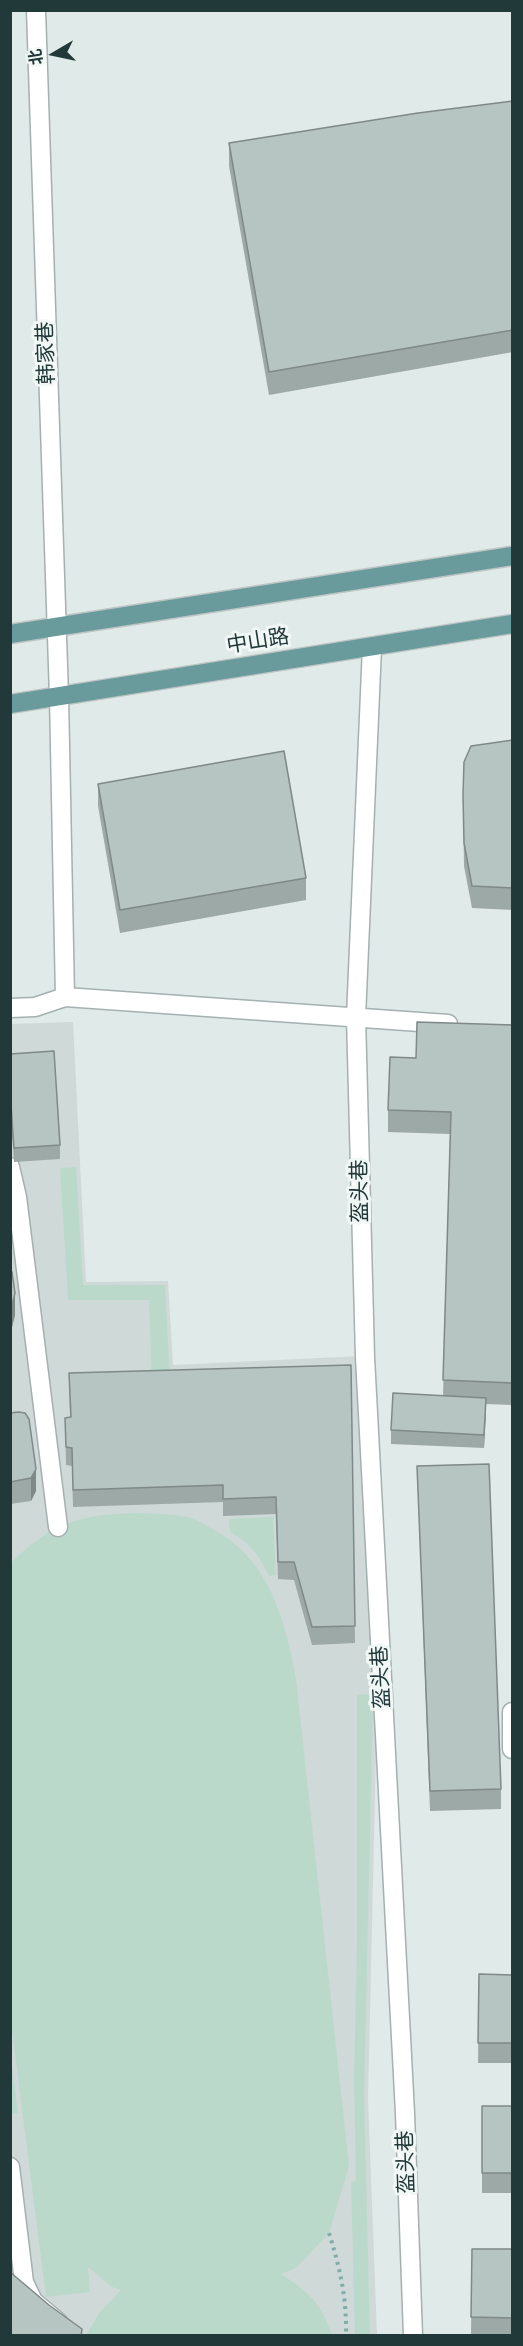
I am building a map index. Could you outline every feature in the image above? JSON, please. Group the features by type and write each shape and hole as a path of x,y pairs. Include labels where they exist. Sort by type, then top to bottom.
{"main road":[{"path":"103,620 513,557"},
{"name":"中山路","path":"10,704 513,624"}],"street":[{"name":"韩家巷","path":"36,10 59,696 65,997"},
{"path":"10,634 103,620"},
{"name":"盔头巷","path":"372,647 356,1017 365,1357 405,2113 413,2336"},
{"path":"10,1008 35,1007 65,997 468,1025"},
{"path":"10,1167 17,1197 58,1527"},
{"path":"513,1712 513,1749"},
{"path":"10,2167 24,2282 33,2301 58,2322 57,2336"}],"path":[{"path":"329,2233 343,2279 347,2306 346,2336"}],"shaded area":[{"path":"73,1022 86,1282 168,1281 173,1365 362,1356 371,1501 376,1751 368,2099 377,2335 11,2335 10,1024"}],"green space":[{"path":"76,1167 83,1285 165,1285 170,1384 152,1384 149,1300 68,1300 60,1168"},
{"path":"142,1513 191,1518 235,1544 262,1576 281,1615 287,1636 296,1679 349,2166 329,2233 296,2268 281,2274 313,2299 323,2314 332,2335 86,2335 100,2312 121,2290 112,2287 88,2267 90,2292 46,2297 10,2015 10,1564 40,1538 70,1523 102,1515"},
{"path":"273,1517 276,1575 269,1576 253,1550 230,1532 229,1519"},
{"path":"373,1694 364,2096 370,2335 355,2336 351,2182 356,2180 354,2078 357,1943 357,1695"},
{"path":"10,2049 18,2113 11,2114 10,2114"}],"building":[{"path":"513,101 513,330 269,372 229,143 418,113"},
{"path":"513,740 513,888 472,886 464,843 464,762 471,746"},
{"path":"284,751 306,878 120,910 98,784"},
{"path":"417,1022 513,1025 513,1383 443,1380 451,1112 388,1110 390,1057 416,1058"},
{"path":"54,1051 60,1145 14,1148 10,1054"},
{"path":"10,1269 15,1293 11,1309 10,1309"},
{"path":"351,1365 355,1626 312,1627 294,1562 278,1562 276,1497 223,1499 223,1485 73,1490 72,1448 66,1447 65,1418 71,1417 69,1373"},
{"path":"393,1393 486,1398 484,1435 391,1430"},
{"path":"10,1413 25,1413 29,1419 36,1469 31,1478 10,1482"},
{"path":"489,1464 501,1789 430,1791 417,1466"},
{"path":"479,1974 513,1975 513,2043 478,2043"},
{"path":"482,2106 513,2106 513,2173 482,2173"},
{"path":"472,2249 513,2249 513,2318 471,2317"},
{"path":"10,2272 82,2329 81,2336 13,2336 10,2333"}]}
